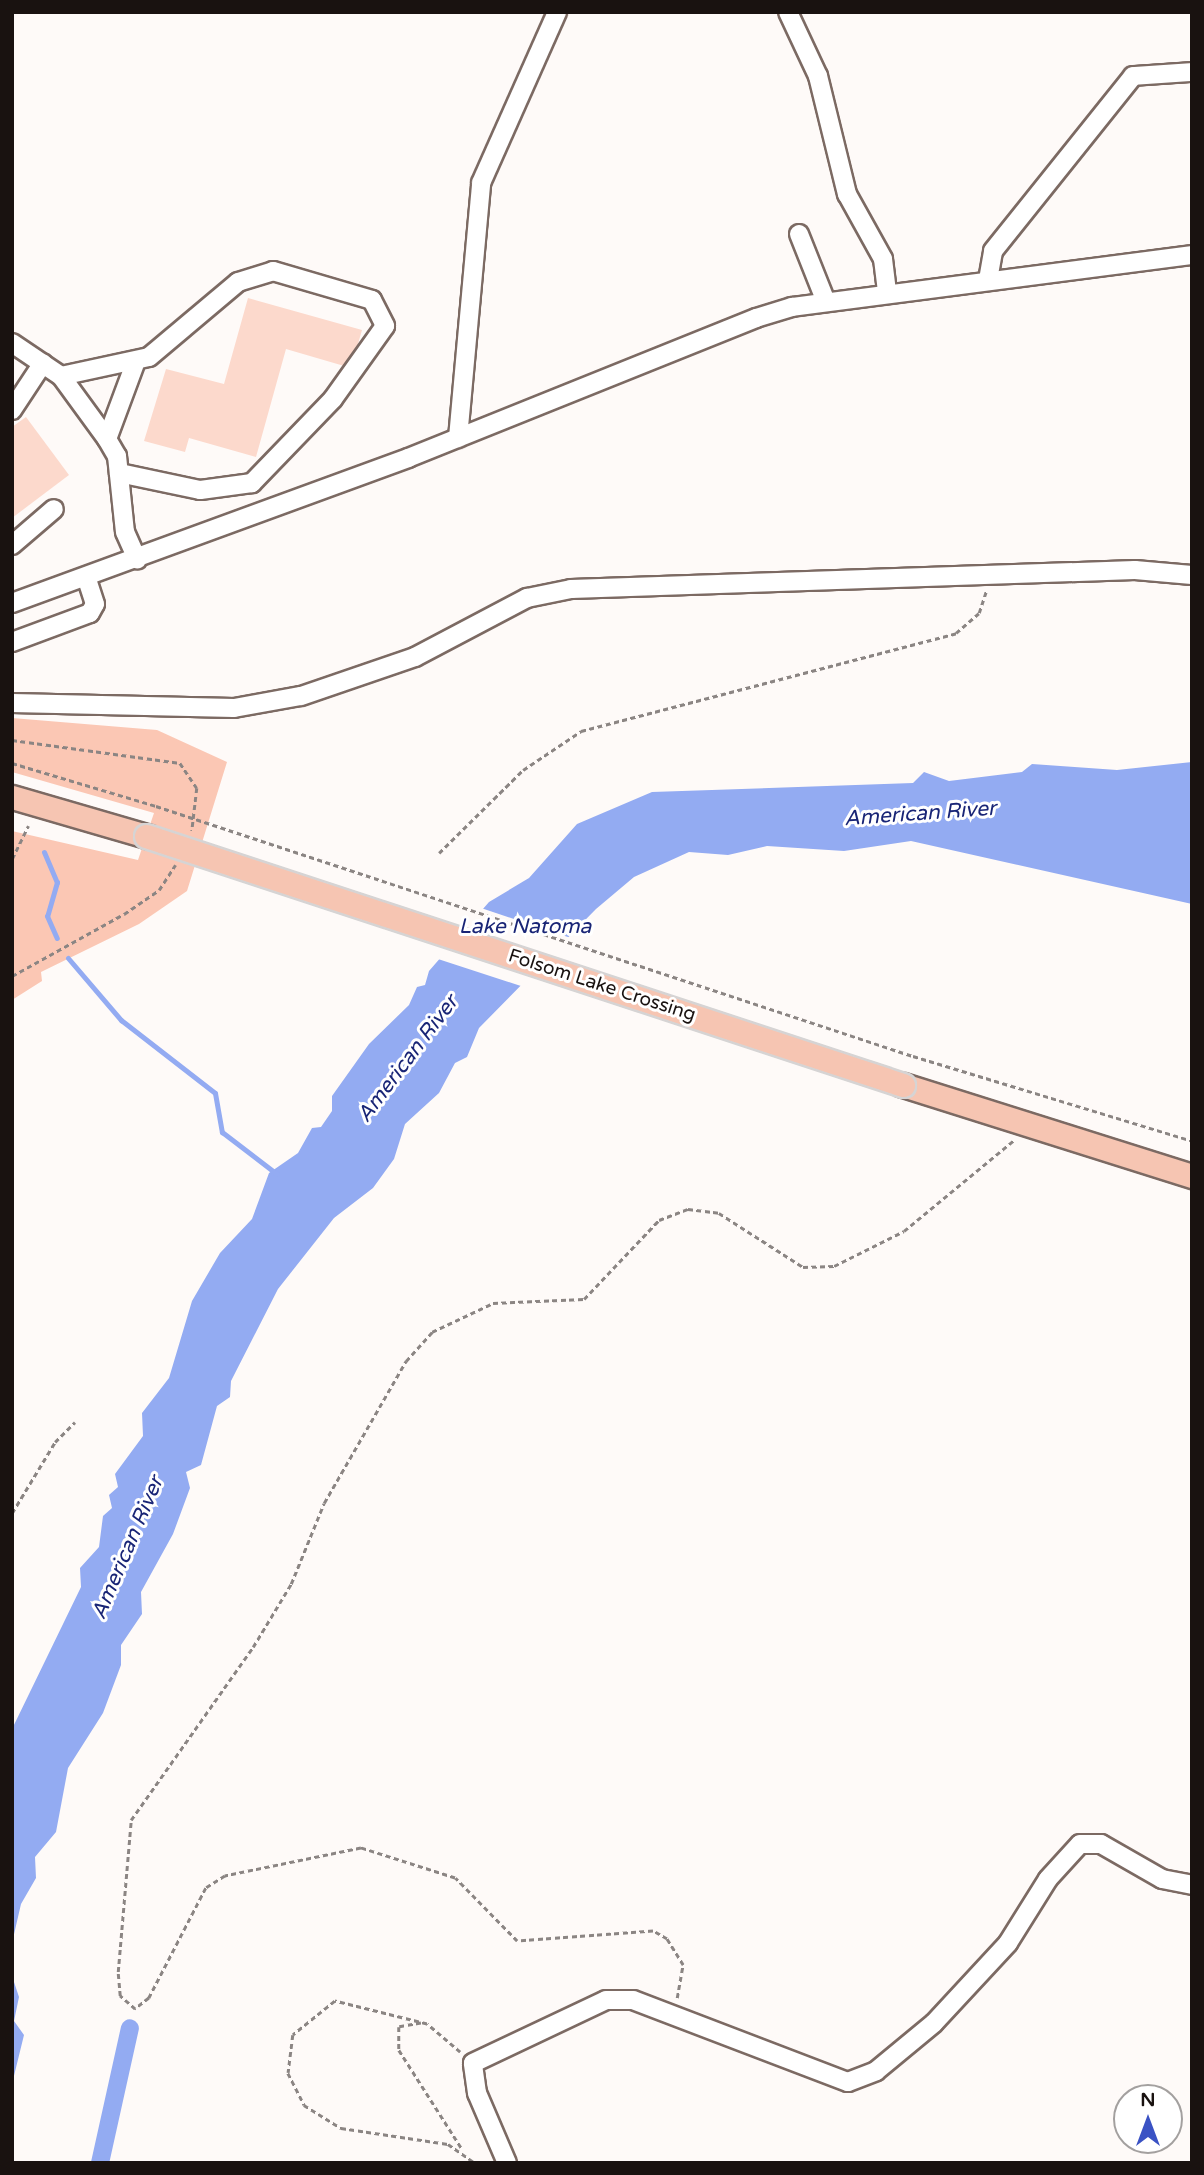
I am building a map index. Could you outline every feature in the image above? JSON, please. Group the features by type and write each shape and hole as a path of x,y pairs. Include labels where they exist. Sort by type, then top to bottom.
{"main road":[{"name":"Folsom Lake Crossing","path":"12,797 146,836 1029,1128 1192,1177"}],"street":[{"path":"458,438 481,183 556,12"},
{"path":"788,12 818,76 847,194 883,259 887,294"},
{"path":"988,280 993,251 1133,76 1192,72"},
{"path":"799,234 826,302"},
{"path":"12,603 137,559 458,438 756,318 826,302 1192,254"},
{"path":"61,376 136,361 190,329 238,282 274,271 372,300 385,326 333,399 252,483 200,490 119,473"},
{"path":"12,342 61,376 107,439 119,473 124,532 137,559"},
{"path":"107,439 136,361"},
{"path":"12,410 43,363"},
{"path":"12,545 54,509"},
{"path":"12,702 233,708 301,695 415,657 527,598 571,589 986,574 1192,575"},
{"path":"12,642 90,613 94,604 86,577"},
{"path":"507,2163 477,2092 473,2063 606,2000 633,2000 838,2082 861,2078 934,2023 983,1972 1068,1853 1089,1841 1101,1844 1162,1878 1192,1885"}],"path":[{"path":"439,853 523,770 581,731 956,633 983,606 986,574"},
{"path":"12,763 156,806 913,1056 1192,1141"},
{"path":"12,859 28,827"},
{"path":"669,2013 683,1965 667,1939 653,1931 517,1941 455,1878 361,1847 225,1876 206,1888 149,1998 135,2009 124,2006 118,1972 131,1820 259,1636 291,1584 324,1503 406,1362 432,1332 494,1303 584,1299 659,1220 688,1209 719,1213 803,1267 834,1266 904,1231 1029,1128"},
{"path":"12,1513 48,1452 75,1422"},
{"path":"463,2149 341,2128 304,2105 288,2073 293,2035 335,2001 427,2024 473,2063"},
{"path":"427,2024 404,2022 397,2041 463,2149 475,2163"}],"shaded area":[{"path":"12,718 157,730 227,762 187,891 139,924 41,972 42,981 12,1000 12,831 138,860 154,813 12,772"}],"water":[{"name":"Lake Natoma","path":"1192,762 1192,904 911,841 844,851 767,846 728,855 689,852 634,877 596,909 479,1028 467,1057 455,1063 439,1093 405,1124 394,1159 373,1188 334,1218 278,1289 231,1381 230,1397 217,1406 201,1465 186,1472 190,1488 173,1534 141,1592 142,1614 121,1645 121,1665 103,1713 68,1768 56,1832 35,1857 36,1878 21,1904 12,1943 12,1729 81,1587 80,1568 99,1547 103,1516 112,1508 109,1495 118,1487 115,1474 143,1436 142,1413 169,1378 192,1301 220,1253 252,1219 269,1173 298,1153 312,1128 321,1127 332,1111 332,1096 369,1044 409,1005 417,987 425,985 429,971 489,902 529,878 577,824 652,792 913,783 924,772 949,781 1022,772 1032,764 1117,770"},
{"path":"12,1976 19,1997 14,2021 24,2035 12,2084"}],"pier":[{"path":"481,908 574,939 527,988 438,959"}],"building":[{"path":"248,298 362,330 351,368 286,349 256,457 189,438 185,452 144,441 166,369 224,384"},
{"path":"26,417 69,475 12,518 12,427"}],"waterway":[{"path":"44,852 57,882 47,916 57,938"},
{"path":"68,958 121,1020 215,1093 222,1132 277,1174"},
{"path":"100,2163 130,2028"}],"water label":[{"name":"American River","path":"920,814"},
{"name":"American River","path":"408,1059"},
{"name":"American River","path":"128,1548"}]}
